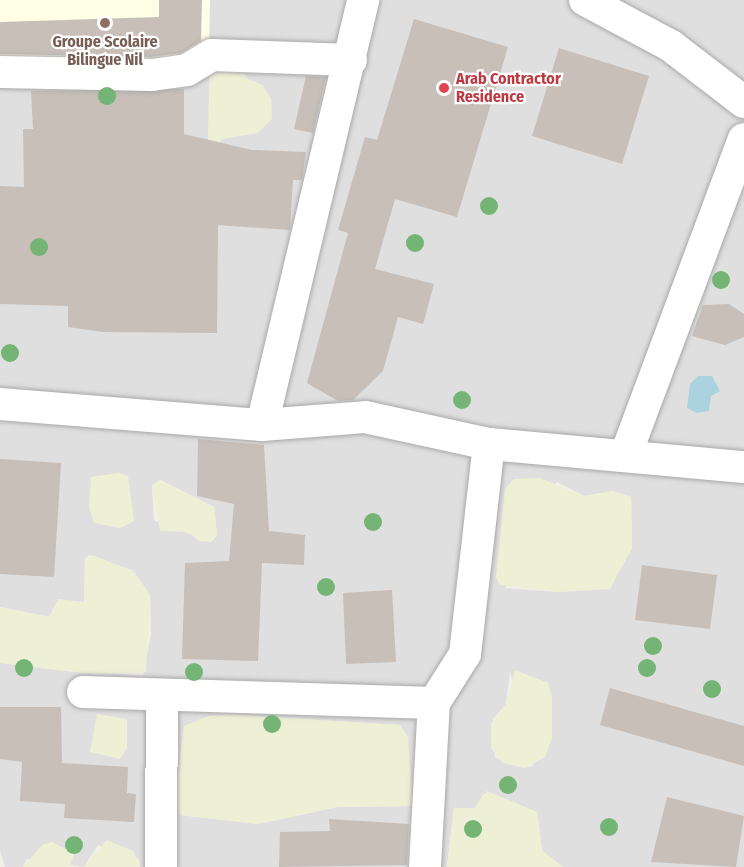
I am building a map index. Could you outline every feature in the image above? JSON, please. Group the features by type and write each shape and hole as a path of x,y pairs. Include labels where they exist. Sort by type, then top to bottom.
{"street":[{"path":"262,425 351,60 363,0"},
{"path":"585,0 671,46 744,102"},
{"path":"0,72 152,75 187,70 212,55 351,60"},
{"path":"626,454 744,139"},
{"path":"0,404 262,425 365,417 489,444 626,454 744,467"},
{"path":"425,867 434,703 465,654 489,444"},
{"path":"83,692 162,698 434,703"},
{"path":"161,867 162,698"}],"shaded area":[{"path":"0,0 744,0 744,867 563,867 542,851 537,812 484,793 475,808 454,808 447,867 140,867 139,859 98,845 84,867 27,859 23,867 5,867 0,851 0,663 143,676 151,633 150,595 135,573 95,556 85,558 84,602 49,617 0,607","holes":["160,480 214,507 217,535 211,542 154,520 152,486","557,482 584,496 613,491 631,497 632,548 559,592 505,588","510,671 533,766 523,768 495,757 493,719 506,704","238,715 400,725 412,806 337,807 258,824 180,815 208,716"]},
{"name":"Groupe Scolaire Bilingue Nil","path":"0,0 210,0 209,45 174,69 0,68"},
{"path":"237,63 248,79 263,85 271,99 272,119 258,133 221,139 217,163 207,165 210,64"},
{"path":"119,473 128,476 134,521 120,528 94,523 89,507 91,477"},
{"path":"540,478 584,496 613,491 631,497 632,548 610,589 559,592 500,585 496,577 505,489 514,479"},
{"path":"160,480 214,507 217,535 211,542 199,541 189,532 160,531 152,485"},
{"path":"90,555 132,570 150,595 146,672 90,674 0,663 0,607 49,617 58,599 84,602 85,558"},
{"path":"515,670 548,683 552,697 552,738 545,757 524,768 503,763 491,748 491,724 506,704"},
{"path":"97,714 127,719 127,748 120,759 90,752"},
{"path":"238,715 400,725 408,737 412,806 337,807 258,824 180,815 175,797 184,726 208,716"},
{"path":"487,791 537,812 542,851 563,867 447,867 454,808 475,808"},
{"path":"107,840 133,851 140,867 84,867"},
{"path":"52,842 74,853 70,867 23,867 42,845"}],"water":[{"path":"698,376 712,376 720,391 711,396 709,411 697,413 687,408 690,384"}],"building":[{"path":"159,0 202,0 201,41 181,53 151,57 0,54 0,22 159,17"},
{"path":"414,19 508,47 457,217 395,199 375,269 434,284 423,324 398,317 383,371 353,400 338,401 307,383 348,233 338,230 365,137 377,140"},
{"path":"559,48 649,76 622,164 532,136"},
{"path":"306,76 326,77 313,133 294,129"},
{"path":"184,89 184,134 252,150 306,152 302,180 293,180 290,230 218,225 217,333 103,332 68,327 68,306 0,304 0,186 24,187 23,129 33,129 31,91"},
{"path":"729,304 744,314 744,337 725,345 692,336 703,305"},
{"path":"198,439 264,445 269,531 305,535 304,565 262,563 258,661 182,659 185,563 229,561 234,504 197,496"},
{"path":"0,459 61,463 54,577 0,574"},
{"path":"642,565 717,575 710,629 635,620"},
{"path":"392,590 396,662 346,664 343,593"},
{"path":"610,688 744,726 744,766 600,725"},
{"path":"0,707 61,707 62,763 128,767 127,793 136,794 134,822 64,818 65,804 20,801 22,762 0,759"},
{"path":"667,797 744,816 736,867 651,862"},
{"path":"329,819 409,824 407,865 279,867 280,832 330,831"}],"place":[{"name":"Groupe Scolaire Bilingue Nil","path":"105,23"},
{"name":"Arab Contractor Residence","path":"444,88"}]}
